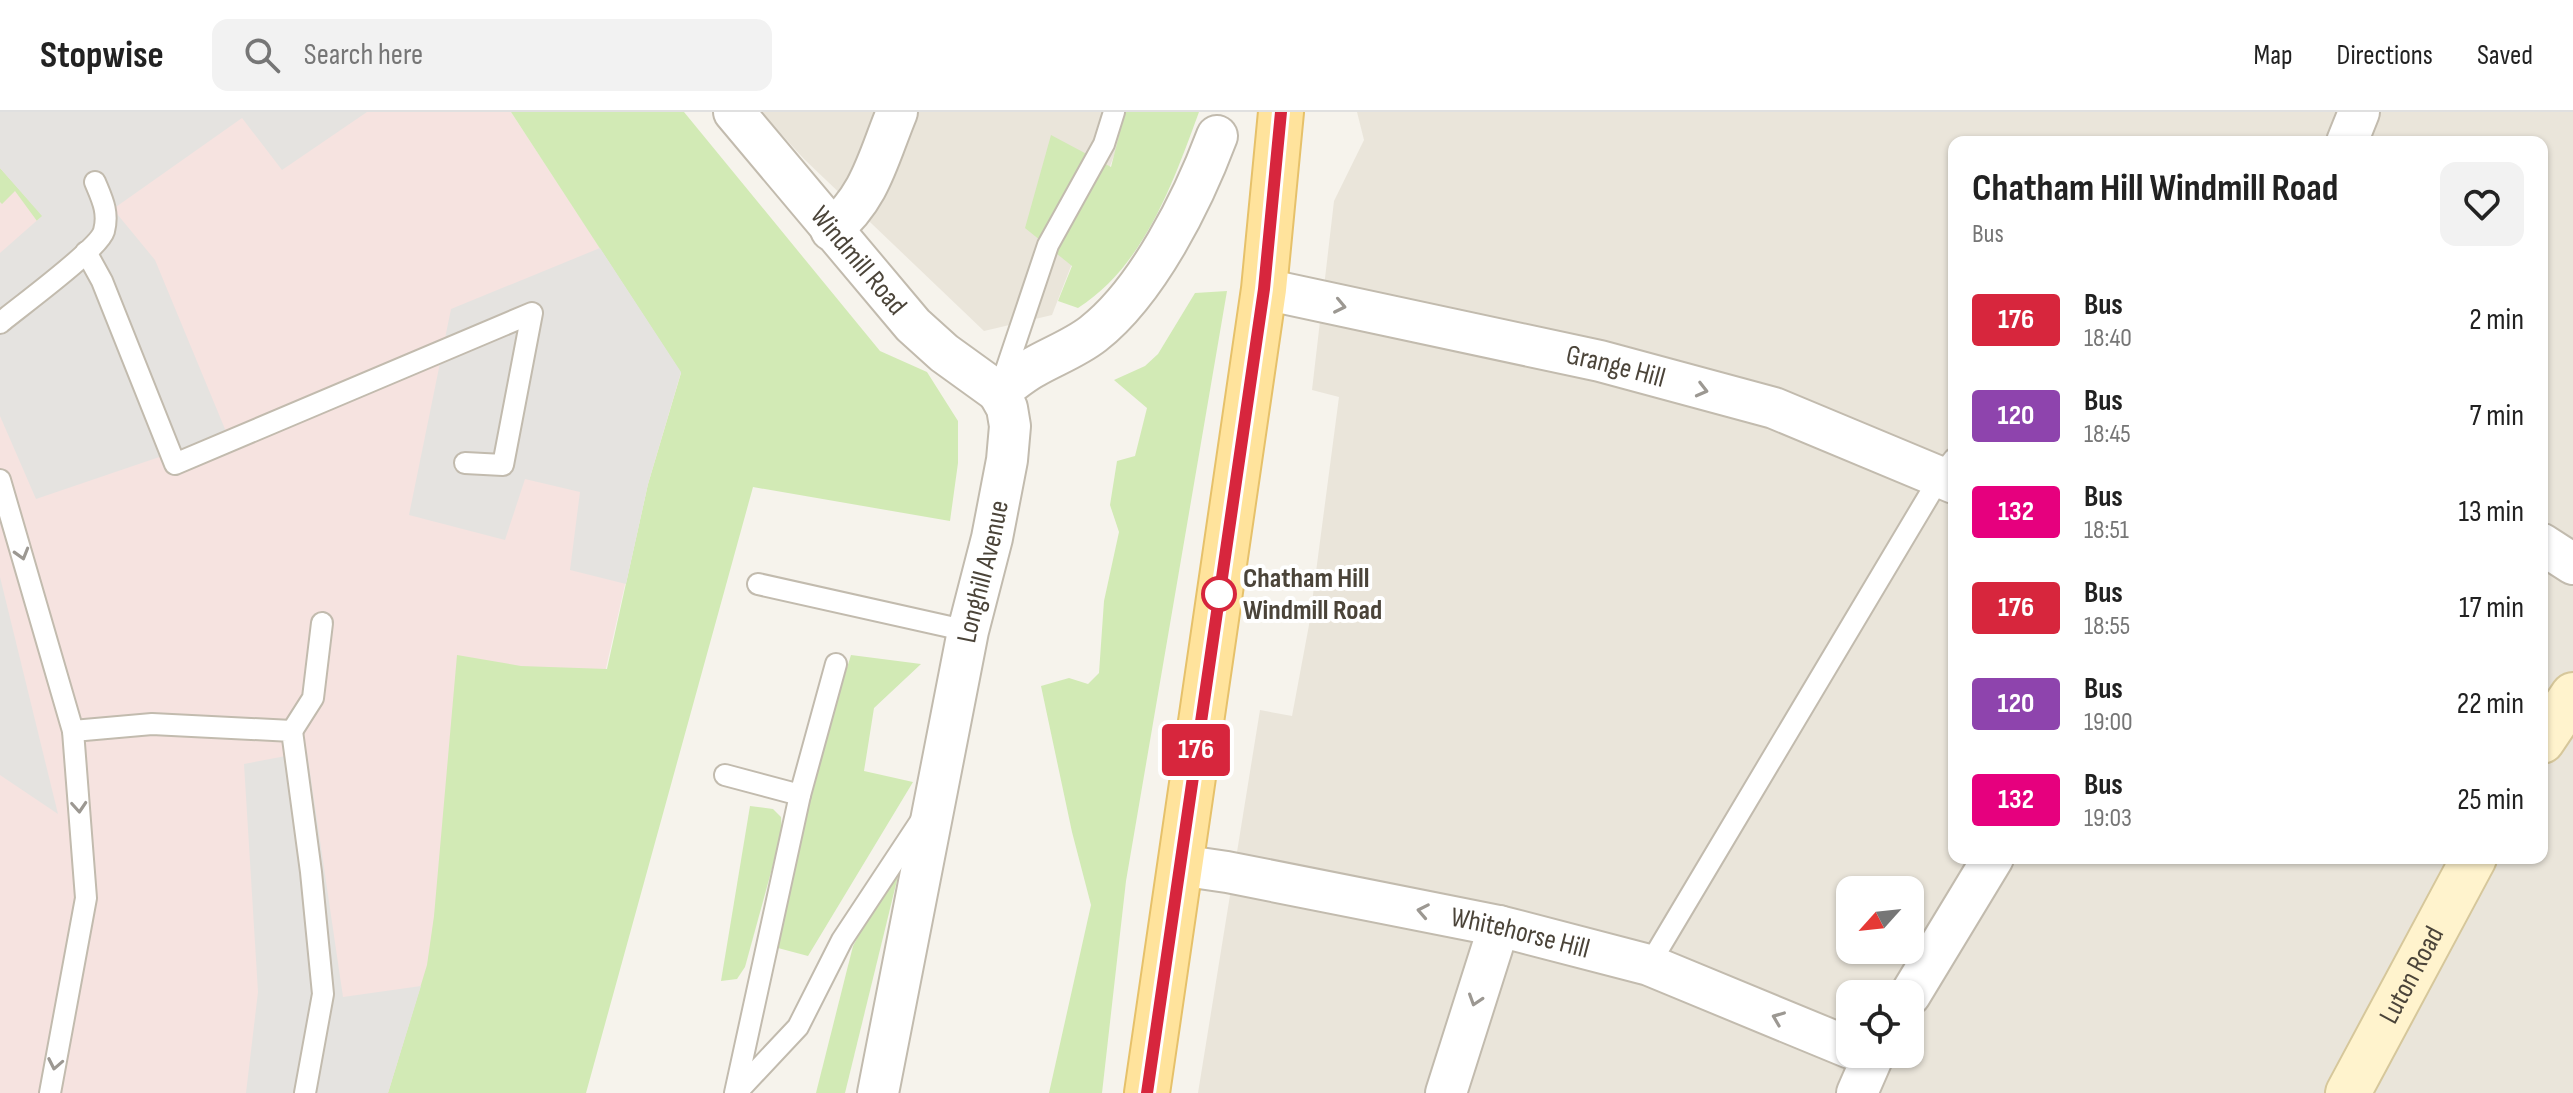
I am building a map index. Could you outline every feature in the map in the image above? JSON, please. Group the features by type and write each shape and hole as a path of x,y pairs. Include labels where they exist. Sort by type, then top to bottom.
{"main road":[{"path":"1147,1093 1264,289 1281,112"}],"street":[{"name":"Windmill Road","path":"734,112 921,333 998,392"},
{"path":"831,230 857,205 868,186 897,112"},
{"path":"2349,136 2359,112"},
{"path":"998,392 1031,369 1082,343 1119,311 1160,251 1205,167 1217,136"},
{"name":"Grange Hill","path":"1264,289 1600,361 1774,408 1948,473"},
{"name":"Longhill Avenue","path":"878,1093 968,631 992,538 1011,434 1007,408 998,392"},
{"path":"2548,548 2573,564"},
{"path":"2548,732 2573,695"},
{"path":"1919,980 1989,864"},
{"name":"Luton Road","path":"2348,1093 2471,864"},
{"name":"Whitehorse Hill","path":"1179,865 1499,926 1649,965 1836,1041"},
{"path":"1446,1093 1499,926"},
{"path":"1857,1093 1863,1068"}],"lane":[{"path":"998,392 1048,245 1104,144 1114,112"},
{"path":"0,323 104,234 106,210 95,182"},
{"path":"86,252 102,281 175,464 532,313 503,465 465,463"},
{"path":"1649,965 1948,475"},
{"path":"0,480 73,731 86,898 50,1093"},
{"path":"758,584 968,631"},
{"path":"305,1093 323,994 292,731 313,698 322,623"},
{"path":"735,1093 800,795 836,664"},
{"path":"73,731 152,724 292,731"},
{"path":"725,775 800,795"},
{"path":"735,1093 798,1027 842,940 935,799"}],"shaded area":[{"path":"0,112 511,112 681,372 648,484 509,1093 0,1093"},
{"path":"0,112 367,112 282,170 242,118 113,209 155,260 227,434 36,499 0,416 0,253 42,216 0,168"},
{"path":"761,112 1131,112 1052,315 984,331 804,159"},
{"path":"1357,112 2573,112 2573,1093 1198,1093 1260,710 1292,716 1309,625 1339,397 1312,390 1334,201 1364,140"},
{"path":"600,248 681,372 648,484 626,584 570,570 580,492 525,479 505,540 409,515 451,309"},
{"path":"0,577 58,814 0,775"},
{"path":"307,752 343,997 421,986 388,1093 246,1093 258,992 244,764"}],"green space":[{"path":"511,112 684,112 880,351 927,372 958,421 958,463 950,521 753,487 586,1093 388,1093 427,965 457,655 521,666 607,669 648,484 681,373"},
{"path":"1125,112 1199,112 1154,221 1121,270 1078,308 1058,301 1072,266 1025,228 1051,135 1111,167"},
{"path":"0,168 43,216 37,221 15,191 2,204 0,202"},
{"path":"1227,291 1126,881 1102,1093 1049,1093 1091,905 1041,686 1069,678 1088,684 1099,673 1104,601 1119,532 1110,505 1117,461 1135,456 1147,408 1114,380 1145,366 1158,354 1195,293"},
{"path":"851,655 921,664 874,708 864,771 913,782 808,956 778,948 810,786"},
{"path":"750,806 773,809 781,817 782,832 745,967 737,979 721,981"},
{"path":"899,872 845,1093 816,1093 853,946 876,903"}],"bus line":[{"name":"176","path":"1147,1093 1264,289 1281,112"}],"place":[{"name":"Chatham Hill Windmill Road","path":"1219,594"}]}
